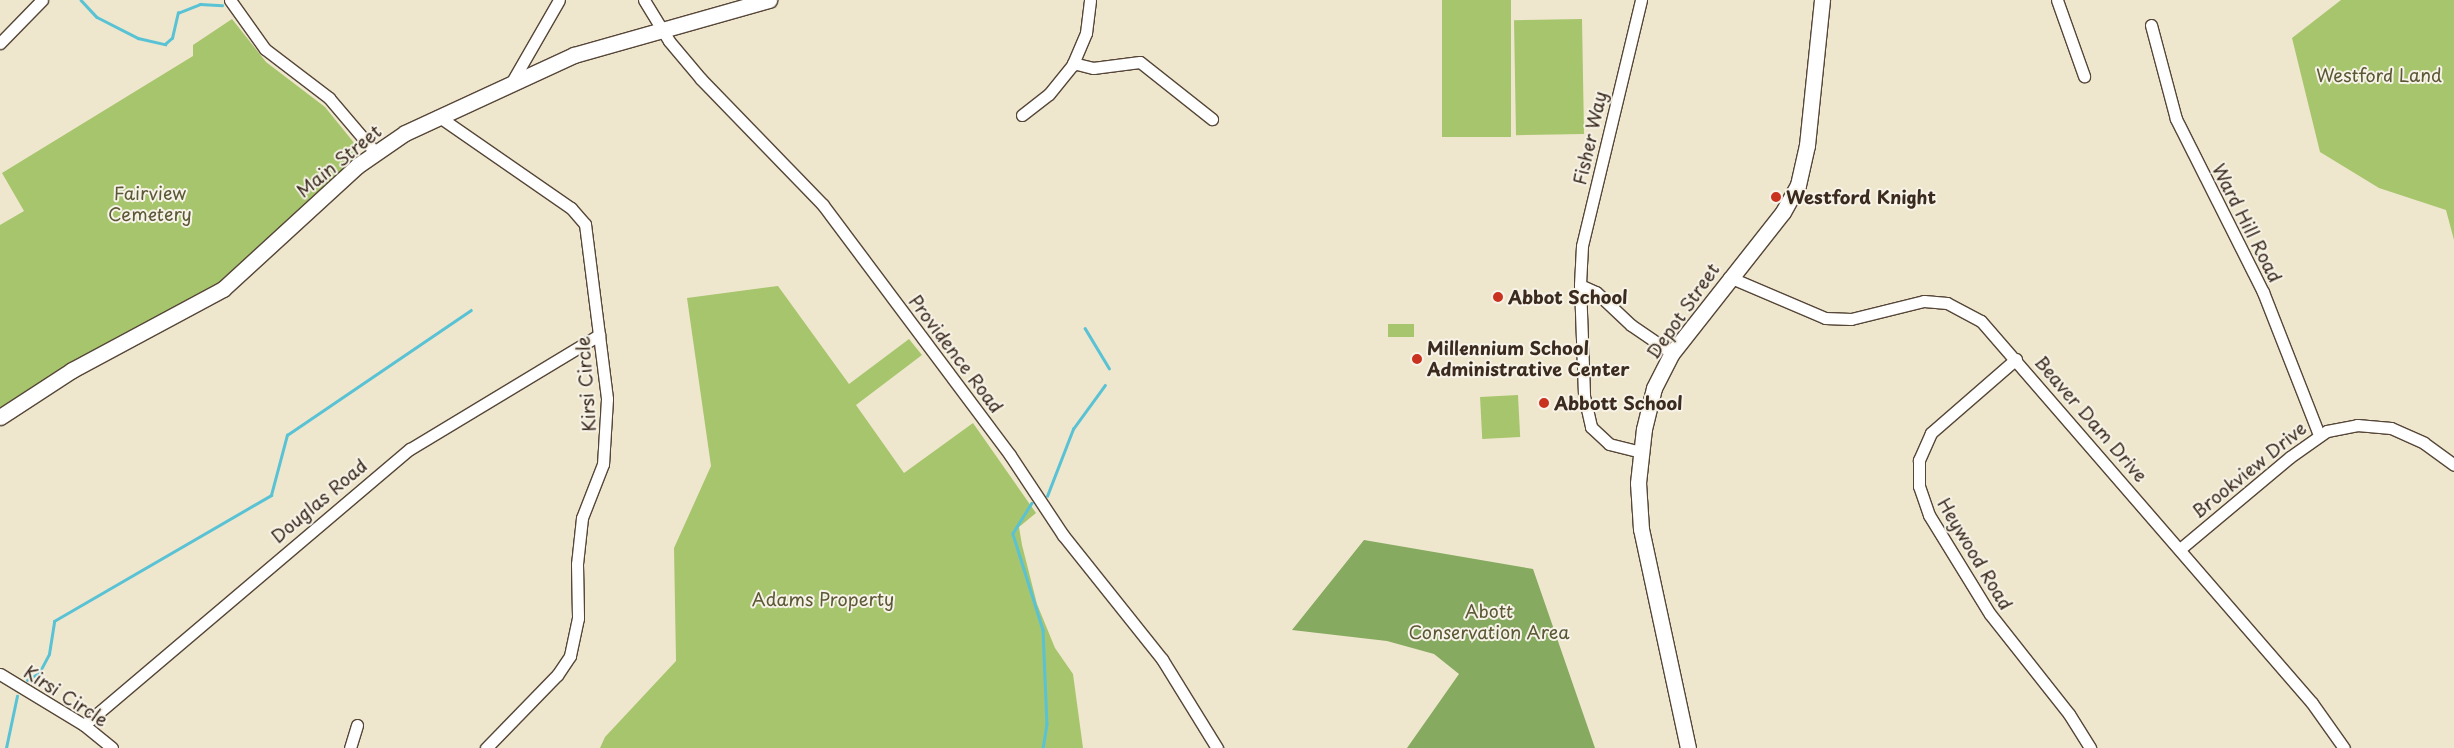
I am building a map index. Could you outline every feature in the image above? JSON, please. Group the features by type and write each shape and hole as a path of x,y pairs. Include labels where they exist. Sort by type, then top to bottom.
{"main road":[{"name":"Main Street","path":"0,417 72,370 223,289 375,152 438,116 513,80 574,55 769,0"},
{"name":"Depot Street","path":"1688,748 1644,546 1638,502 1640,452 1651,398 1672,353 1729,277 1783,212 1804,170 1822,0"}],"street":[{"path":"2,35 42,0"},
{"path":"230,0 265,49 329,98 375,152"},
{"path":"513,80 559,0"},
{"name":"Providence Road","path":"644,0 663,31 701,79 823,205 1010,455 1063,535 1162,659 1216,748"},
{"path":"1022,115 1049,94 1073,63 1088,22 1090,0"},
{"name":"Fisher Way","path":"1640,452 1609,444 1591,427 1584,396 1580,285 1582,246 1641,0"},
{"path":"2058,0 2084,76"},
{"name":"Ward Hill Road","path":"2151,25 2176,119 2264,292 2319,435"},
{"path":"1073,63 1093,68 1140,62 1212,119"},
{"name":"Kirsi Circle","path":"438,116 564,203 585,224 600,335 608,432 602,470 582,518 577,564 578,618 570,656 558,675 486,748"},
{"name":"Beaver Dam Drive","path":"1729,277 1833,319 1851,319 1909,302 1948,304 1981,321 2016,359 2312,703 2344,748"},
{"path":"1580,285 1596,292 1631,324 1672,353"},
{"name":"Douglas Road","path":"84,725 410,449 600,335"},
{"name":"Heywood Road","path":"2016,359 1931,433 1919,460 1918,486 1929,515 1985,606 2026,664 2076,722 2090,748"},
{"name":"Brookview Drive","path":"2180,549 2319,435 2357,425 2392,428 2424,442 2454,465"},
{"name":"Kirsi Circle","path":"0,674 84,725 112,748"},
{"path":"350,748 357,725"}],"green space":[{"path":"1442,0 1511,0 1511,137 1442,137"},
{"name":"Westford Land","path":"2341,0 2454,0 2454,240 2446,210 2379,188 2320,152 2292,38"},
{"name":"Fairview Cemetery","path":"232,19 266,62 325,107 355,144 355,158 246,264 207,293 0,408 0,225 24,211 2,173 193,56 193,45"},
{"path":"1582,19 1584,134 1516,135 1514,20"},
{"name":"Adams Property","path":"778,286 849,384 909,339 922,355 856,405 904,473 973,423 1036,513 1019,527 1022,545 1037,604 1055,648 1073,674 1083,748 600,748 605,737 676,661 674,548 711,466 687,298"},
{"path":"1388,324 1414,324 1414,337 1388,337"},
{"path":"1518,395 1520,437 1482,439 1480,397"},
{"name":"Abott Conservation Area","path":"1364,540 1533,569 1595,748 1407,748 1459,674 1434,654 1387,641 1292,630"}],"waterway":[{"path":"81,0 97,17 138,38 165,44 172,38 178,13 200,4 222,5"},
{"path":"27,680 39,673 49,654 54,621 271,495 287,435 471,310"},
{"path":"1085,328 1109,368"},
{"path":"1047,496 1073,429 1105,385"},
{"path":"1032,503 1013,534 1043,630 1047,724 1043,748"},
{"path":"6,748 17,696"}],"place":[{"name":"Westford Knight","path":"1776,197"},
{"name":"Abbot School","path":"1498,297"},
{"name":"Millennium School Administrative Center","path":"1417,359"},
{"name":"Abbott School","path":"1544,403"}]}
